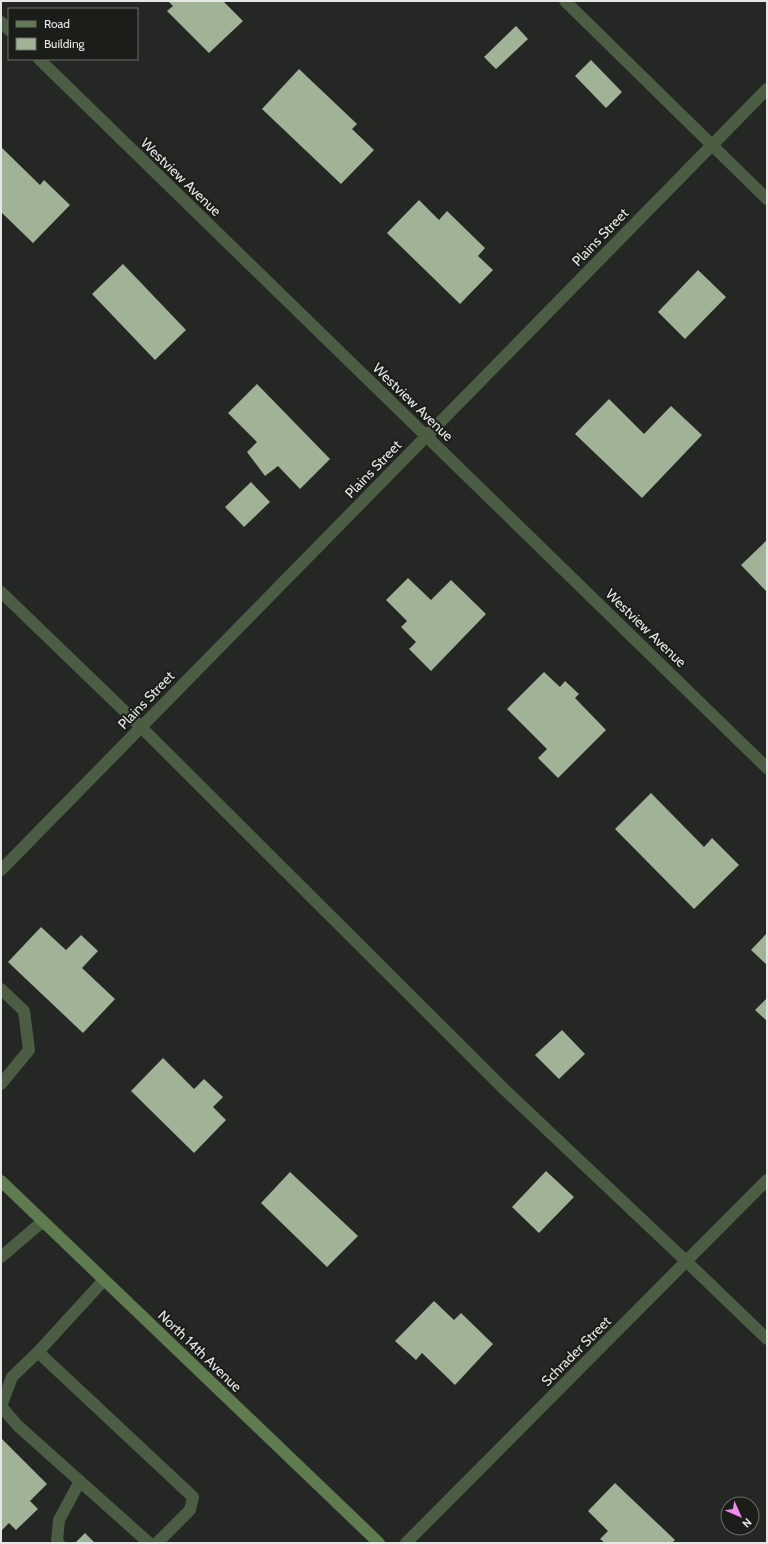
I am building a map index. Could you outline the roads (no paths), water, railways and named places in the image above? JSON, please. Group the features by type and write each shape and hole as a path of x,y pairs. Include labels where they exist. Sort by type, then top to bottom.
{"street":[{"path":"565,1 767,199"},
{"name":"Westview Avenue","path":"40,60 767,768"},
{"name":"Plains Street","path":"1,870 767,89"},
{"path":"1,592 141,727 505,1090 767,1339"},
{"path":"1,989 24,1011 29,1050 1,1084"},
{"name":"Schrader Street","path":"406,1543 767,1180"},
{"name":"North 14th Avenue","path":"1,1181 378,1543"},
{"path":"1,1257 42,1222"},
{"path":"104,1280 38,1352 12,1377 1,1406 17,1425 149,1543"},
{"path":"38,1352 193,1497 190,1510 157,1543"},
{"path":"59,1543 57,1540 59,1520 80,1481"}]}
